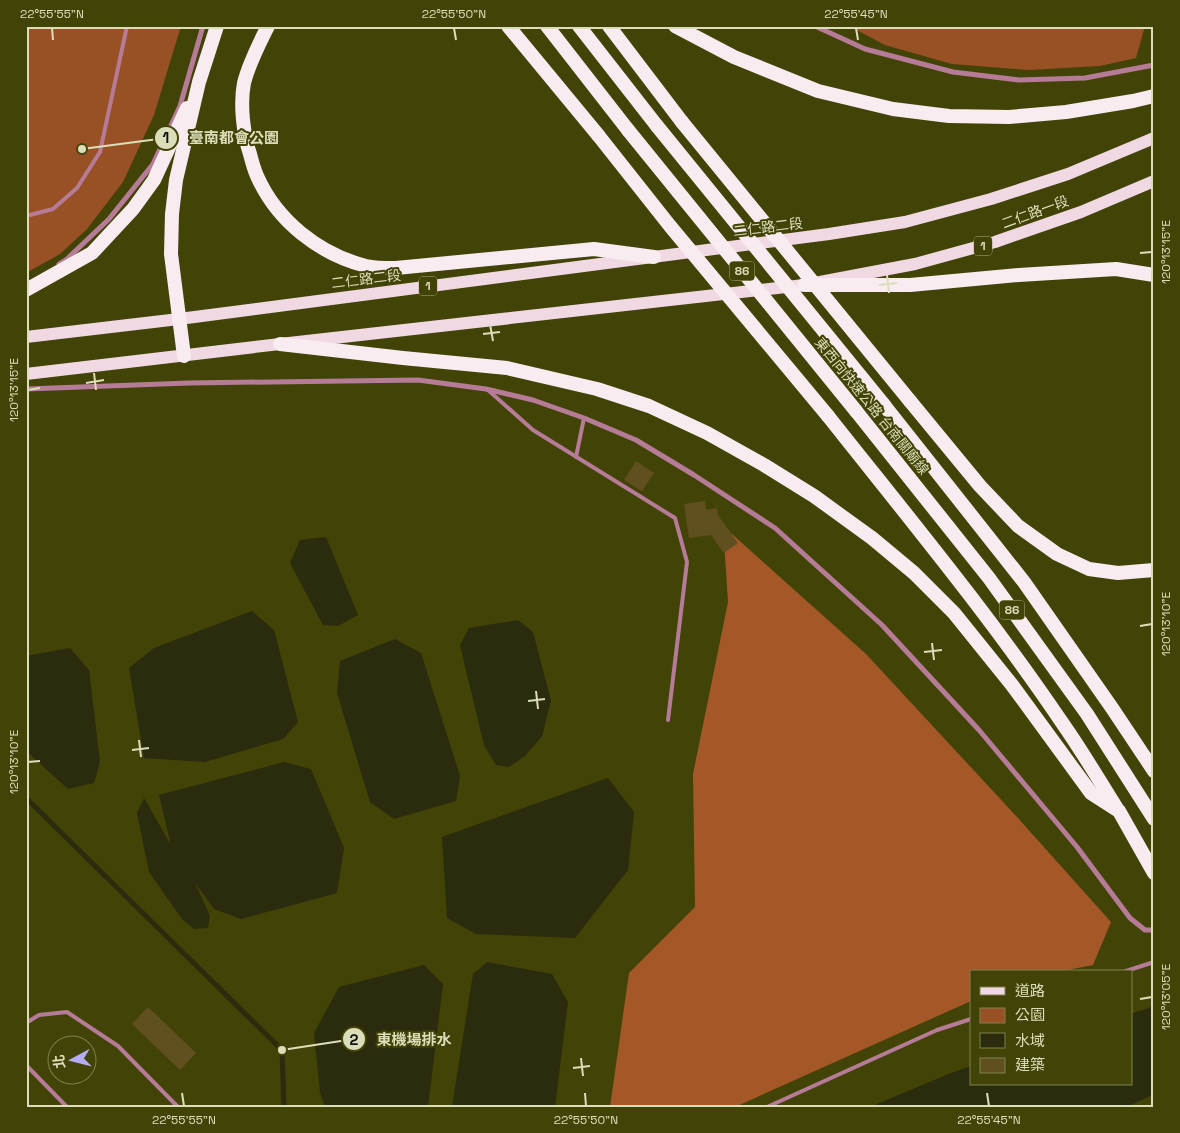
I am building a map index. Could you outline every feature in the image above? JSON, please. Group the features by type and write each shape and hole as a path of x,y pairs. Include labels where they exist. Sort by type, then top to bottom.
{"highway":[{"path":"184,356 171,254 172,214 176,180 199,82 218,26"},
{"path":"268,26 253,56 244,83 242,117 247,145 257,176 271,201 292,226 316,244 340,257 367,266 396,268 594,250 654,257"},
{"path":"508,26 670,226 828,416 961,583 1064,725 1119,811 1154,873"},
{"name":"東西向快速公路 台南關廟線","path":"547,26 628,130 989,578 1087,714 1154,819"},
{"name":"東西向快速公路 台南關廟線","path":"579,26 657,126 1024,582 1154,771"},
{"path":"609,26 682,122 910,401 980,486 1018,526 1057,554 1089,569 1118,573 1154,570"},
{"path":"675,26 734,57 818,91 893,109 949,116 1009,117 1066,112 1154,96"},
{"path":"26,290 92,253 133,209 154,180 199,82"},
{"path":"804,284 910,285 1019,275 1116,269 1154,275"},
{"path":"280,344 507,368 597,389 649,406 706,433 764,465 814,496 872,538 914,573 954,614 1012,685 1091,793 1119,811"}],"main road":[{"name":"二仁路一段","path":"829,234 905,222 991,199 1068,174 1154,138"},
{"name":"二仁路一段","path":"804,284 915,264 995,242 1081,212 1154,181"},
{"name":"二仁路二段","path":"26,337 179,319 829,234"},
{"name":"1","path":"26,374 804,284"}],"street":[{"path":"26,290 67,259 109,219 153,164 180,106 203,26"},
{"path":"816,26 865,49 952,72 1019,80 1085,78 1154,65"},
{"path":"26,389 189,383 418,380 486,389 533,400 584,418 636,440 775,528 882,625 979,730 1077,847 1130,918 1145,930 1154,930"}],"lane":[{"path":"30,215 53,209 77,188 100,152 126,26"},
{"path":"486,389 533,430 675,518 687,562 668,720"},
{"path":"576,457 584,418"},
{"path":"1129,970 1154,962"},
{"path":"26,1023 40,1015 67,1012 118,1046 178,1107"},
{"path":"767,1107 937,1030 970,1019"},
{"path":"26,1065 67,1107"}],"green space":[{"path":"26,26 181,26 154,115 123,182 87,229 60,254 26,273"},
{"path":"849,26 1145,26 1136,58 1100,66 1029,70 952,64 885,45"}],"shaded area":[{"path":"723,526 866,654 1111,922 1093,965 1067,970 970,970 970,1001 735,1107 610,1107 629,973 695,907 693,774 728,602"}],"water":[{"path":"326,537 358,615 338,626 323,625 290,563 300,540"},
{"path":"252,611 274,630 298,722 283,739 205,762 144,758 129,668 154,648"},
{"path":"518,620 533,632 551,701 542,736 525,756 509,767 496,765 484,745 460,645 469,628"},
{"path":"395,639 421,653 460,776 456,801 394,819 370,802 337,693 340,661"},
{"path":"70,648 89,670 100,762 94,783 68,789 26,751 26,656"},
{"path":"284,762 311,769 344,848 337,893 241,919 214,909 195,883 210,916 208,928 194,929 182,919 149,872 137,813 144,798 171,845 159,795"},
{"path":"608,778 634,812 628,870 575,938 476,934 447,918 442,837"},
{"path":"487,962 552,974 568,1002 555,1107 452,1107 473,974"},
{"path":"424,965 443,984 428,1107 325,1107 320,1092 314,1033 339,987"},
{"path":"1154,1006 1154,1094 1127,1107 870,1107 970,1066 970,1086 1132,1086 1132,1014"}],"building":[{"path":"636,461 654,473 642,491 624,480"},
{"path":"705,501 706,510 717,508 718,515 738,543 724,553 711,535 689,538 684,504"},
{"path":"148,1007 196,1053 180,1070 132,1024"}],"waterway":[{"path":"26,798 282,1050 284,1107"}],"place":[{"name":"臺南都會公園","path":"82,149"},
{"name":"東機場排水","path":"282,1050"}]}
